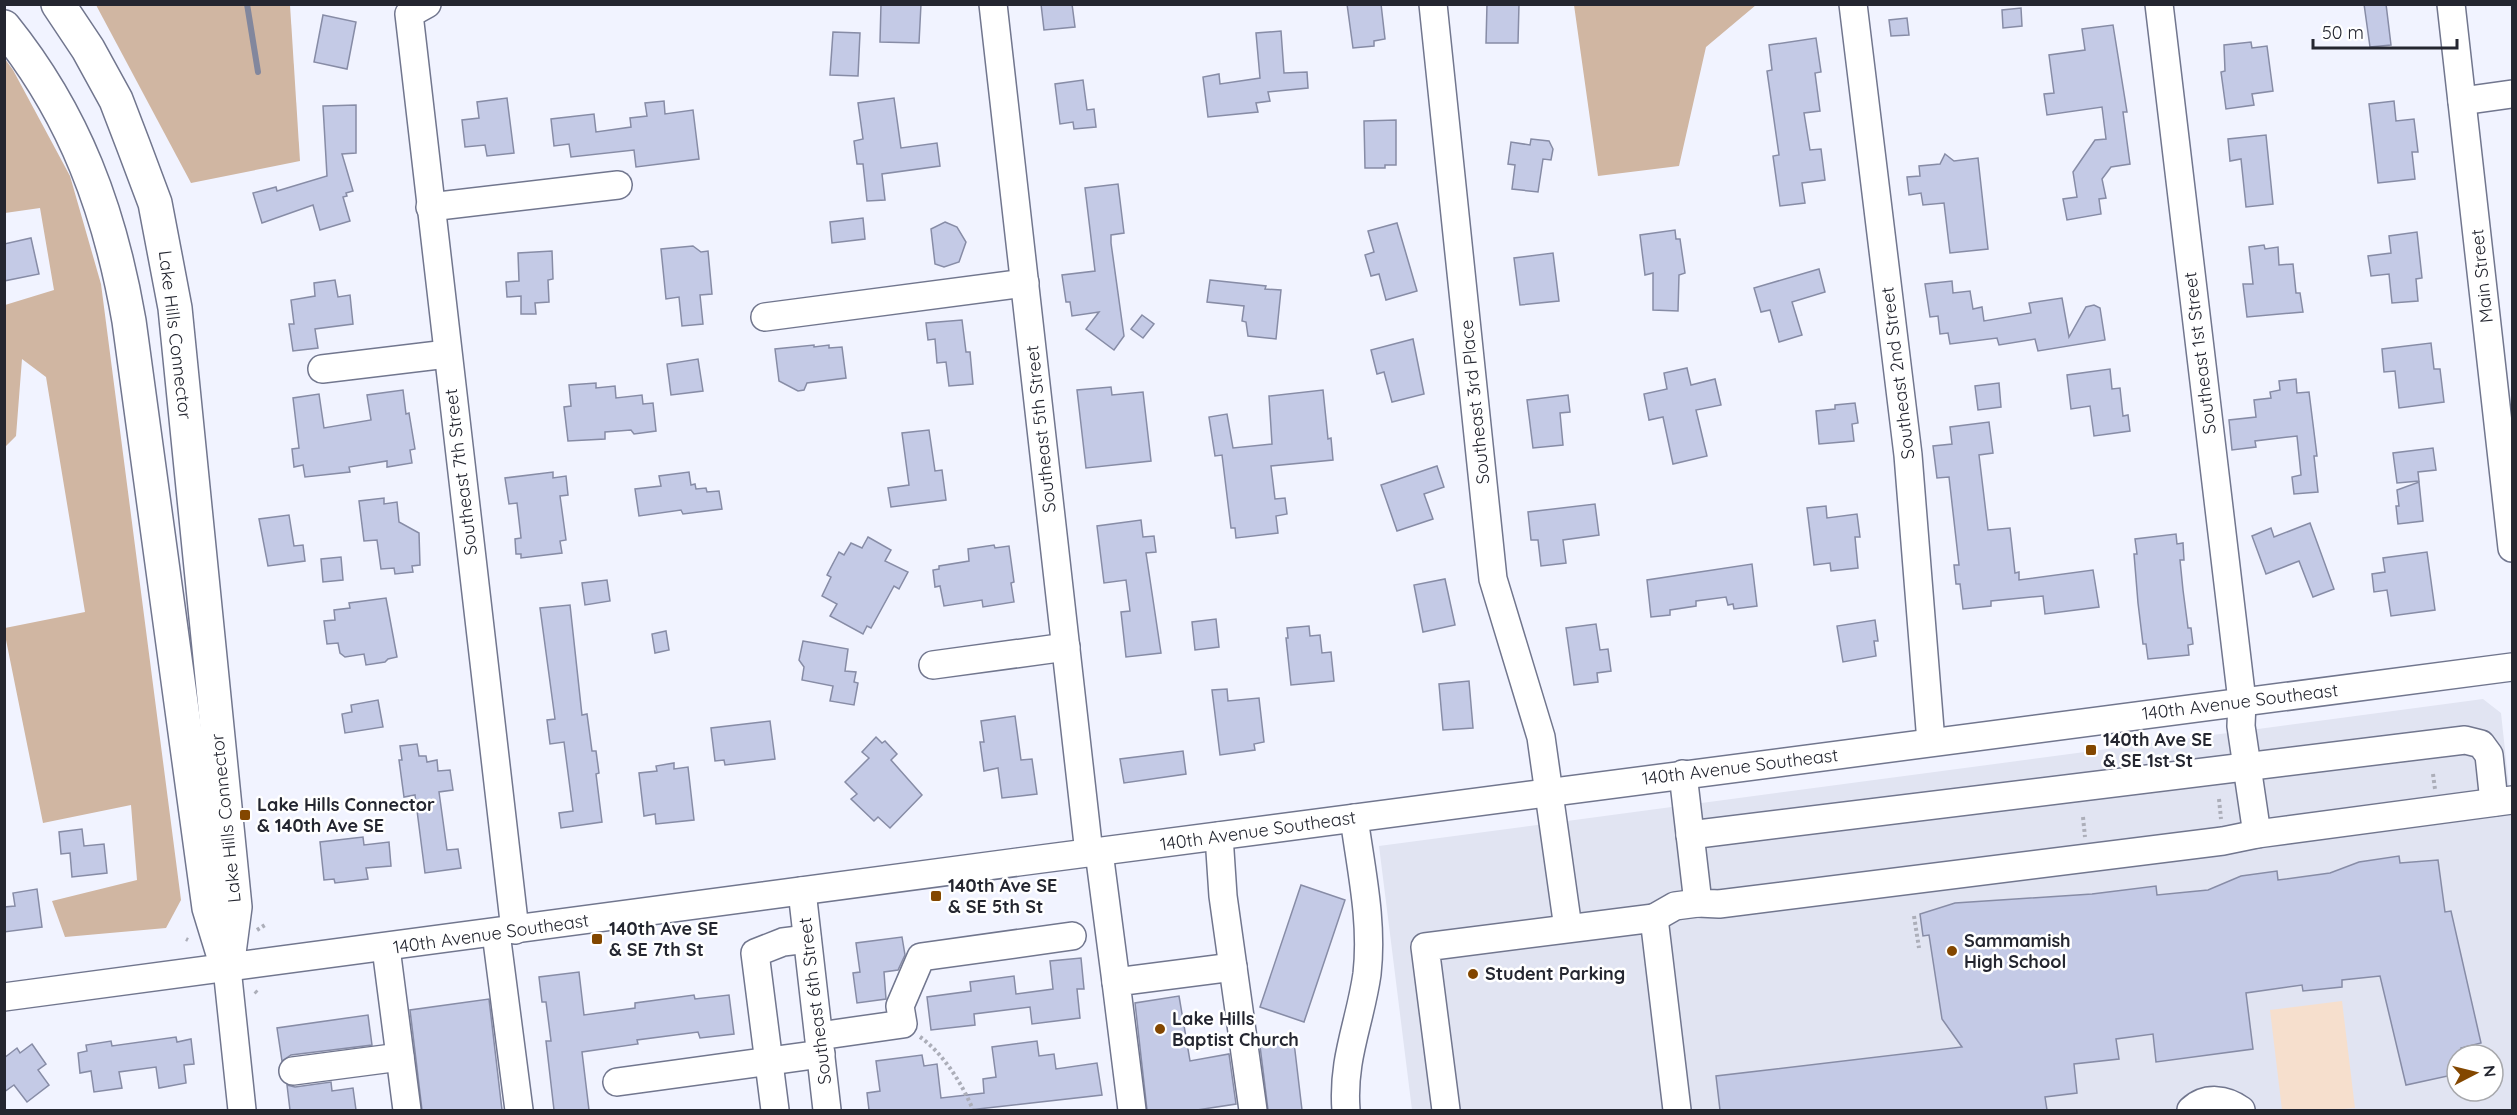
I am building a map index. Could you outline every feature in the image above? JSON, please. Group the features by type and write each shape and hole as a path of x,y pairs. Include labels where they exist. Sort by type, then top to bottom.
{"main road":[{"name":"Lake Hills Connector","path":"58,4 88,49 116,100 155,203 165,250 175,308 235,907 226,968"},
{"name":"Lake Hills Connector","path":"4,27 31,60 57,102 84,157 106,218 119,264 131,333 209,908 226,968"}],"street":[{"name":"Southeast 5th Street","path":"993,4 1066,647 1094,852 1116,982 1132,1110"},
{"name":"Southeast 3rd Place","path":"1433,4 1493,579 1541,737 1568,928"},
{"name":"Southeast 2nd Street","path":"1853,4 1908,455 1931,742"},
{"name":"Southeast 1st Street","path":"2159,4 2242,701 2241,726 2257,834"},
{"name":"Main Street","path":"2451,4 2506,424 2512,548"},
{"name":"Southeast 7th Street","path":"418,9 430,207 506,932 519,1110"},
{"path":"2462,101 2512,94"},
{"path":"430,207 618,185"},
{"path":"765,317 1025,283"},
{"path":"322,369 447,354"},
{"path":"933,665 1066,647"},
{"name":"140th Avenue Southeast","path":"4,997 1683,774 2512,668"},
{"path":"1446,1110 1425,947 1654,918 1675,906 1731,903 2223,841 2257,834 2503,801 2489,755 2481,744 2465,740 1690,835"},
{"path":"1683,774 1698,903"},
{"path":"1346,1110 1348,1057 1366,975 1368,947 1368,915 1354,818"},
{"path":"1219,836 1223,896 1253,1110"},
{"name":"Southeast 6th Street","path":"802,891 827,1110"},
{"path":"1654,918 1677,1110"},
{"path":"617,1082 769,1062 820,1045 903,1024 900,1006 921,957 1072,936"},
{"path":"775,1110 755,954 783,942 807,939"},
{"path":"386,948 407,1110"},
{"path":"1116,982 1233,966"},
{"path":"226,968 242,1110"},
{"path":"293,1071 400,1057"},
{"path":"2191,1110 2207,1101 2220,1100 2231,1103 2241,1110"}],"path":[{"path":"2219,799 2222,827"},
{"path":"2082,817 2087,845"},
{"path":"1914,916 1919,948"},
{"path":"256,930 265,925"},
{"path":"903,1024 934,1049 960,1086 973,1110"}],"shaded area":[{"path":"96,5 290,5 300,161 191,183"},
{"path":"1574,5 1756,5 1706,47 1679,166 1598,176"},
{"path":"5,59 70,176 101,284 181,900 166,928 65,937 52,901 137,880 131,805 43,823 5,635 5,628 85,612 46,377 22,359 16,436 5,447 5,305 54,290 40,208 5,213"},
{"name":"Sammamish High School","path":"2483,699 2501,713 2512,815 2512,1110 1412,1110 1379,846"},
{"path":"2342,1001 2355,1108 2282,1110 2270,1010"}],"building":[{"path":"881,4 921,4 919,43 880,42"},
{"path":"1041,4 1072,4 1075,27 1044,30"},
{"path":"1347,4 1381,4 1385,39 1374,41 1374,46 1353,48"},
{"path":"1487,4 1519,4 1518,43 1486,43"},
{"path":"2364,4 2386,4 2391,45 2370,47"},
{"path":"2021,8 2022,26 2003,28 2002,10"},
{"path":"323,15 356,22 347,69 314,62"},
{"path":"1907,18 1909,35 1891,36 1889,20"},
{"path":"2113,25 2127,112 2123,112 2130,164 2111,167 2102,179 2106,198 2099,199 2101,214 2067,220 2063,199 2077,197 2073,172 2095,140 2106,139 2102,107 2047,115 2044,94 2054,93 2049,55 2085,50 2082,29"},
{"path":"1281,31 1284,73 1307,72 1308,88 1268,92 1270,101 1256,103 1258,112 1208,117 1203,77 1219,74 1220,84 1260,78 1256,33"},
{"path":"833,32 860,33 858,76 830,75"},
{"path":"1816,38 1821,72 1815,73 1820,111 1804,113 1810,150 1821,149 1825,180 1802,183 1805,203 1780,206 1773,156 1779,155 1767,71 1772,70 1769,45"},
{"path":"2251,42 2252,48 2267,46 2273,91 2252,94 2254,105 2226,109 2221,72 2225,71 2224,45"},
{"path":"1083,80 1087,110 1094,109 1096,127 1074,129 1073,122 1060,124 1055,84"},
{"path":"507,98 514,153 487,156 485,145 465,147 462,120 479,118 477,102"},
{"path":"894,98 901,148 937,143 940,166 882,174 885,200 867,201 863,164 857,164 854,141 863,139 858,103"},
{"path":"664,101 665,114 693,110 699,159 636,167 634,150 571,157 569,144 554,146 551,119 594,114 596,132 631,127 630,118 647,116 645,103"},
{"path":"2394,101 2396,121 2414,119 2418,152 2412,152 2415,179 2378,183 2369,104"},
{"path":"356,105 356,153 342,154 353,191 346,193 347,196 343,197 350,221 320,230 313,205 262,223 253,193 276,187 277,191 327,176 323,106"},
{"path":"1396,120 1396,165 1385,165 1385,168 1365,168 1364,121"},
{"path":"2266,135 2273,204 2246,207 2241,159 2230,161 2228,139"},
{"path":"1531,139 1549,141 1553,149 1551,160 1543,159 1538,192 1512,189 1515,165 1508,164 1511,142 1530,145"},
{"path":"1945,154 1954,161 1978,158 1988,249 1950,253 1944,203 1923,205 1921,193 1909,195 1907,177 1920,176 1919,166 1940,164"},
{"path":"1118,184 1124,233 1111,235 1111,243 1124,336 1114,350 1086,329 1099,312 1072,316 1070,302 1066,302 1062,275 1095,271 1085,188"},
{"path":"863,218 865,239 832,243 830,222"},
{"path":"945,222 957,227 966,242 959,262 944,267 935,264 931,229"},
{"path":"1397,223 1417,291 1386,300 1379,274 1371,276 1365,255 1374,252 1368,231"},
{"path":"1675,230 1676,239 1680,239 1685,273 1679,275 1678,311 1653,310 1653,273 1645,275 1640,235"},
{"path":"2417,232 2422,278 2416,279 2418,301 2392,303 2389,274 2371,276 2368,256 2391,253 2389,236"},
{"path":"31,238 39,274 4,281 4,244"},
{"path":"2264,245 2265,249 2278,247 2279,265 2293,264 2296,293 2300,293 2303,312 2247,317 2243,284 2253,284 2249,247"},
{"path":"693,246 701,252 708,251 712,294 700,295 703,324 682,326 679,297 666,299 661,249"},
{"path":"552,251 553,279 548,280 549,302 535,303 536,314 521,314 521,296 507,297 506,282 519,281 518,253"},
{"path":"1553,253 1559,301 1520,305 1514,258"},
{"path":"1819,269 1825,292 1792,302 1802,335 1779,342 1770,310 1761,312 1754,288"},
{"path":"335,280 338,297 350,295 353,324 315,329 318,348 293,351 289,324 294,324 291,300 315,296 314,283"},
{"path":"1210,280 1266,286 1265,289 1281,290 1276,339 1248,336 1246,322 1242,321 1244,306 1207,302"},
{"path":"1952,281 1953,293 1970,291 1973,309 1982,307 1984,321 2031,313 2029,303 2062,298 2069,337 2086,307 2094,305 2100,308 2105,340 2038,351 2035,339 1999,345 1997,338 1950,344 1948,333 1940,334 1938,316 1930,317 1925,284"},
{"path":"1142,315 1154,324 1143,338 1131,329"},
{"path":"962,320 966,352 970,352 973,384 949,386 946,362 937,363 935,339 928,340 926,323"},
{"path":"1413,339 1424,394 1392,402 1384,372 1377,374 1371,350"},
{"path":"2431,343 2434,369 2440,369 2444,402 2399,408 2395,371 2384,372 2382,349"},
{"path":"814,345 814,347 829,345 829,348 842,347 846,378 807,383 804,390 798,391 779,381 775,349"},
{"path":"698,359 703,391 671,395 667,364"},
{"path":"1687,368 1691,385 1715,379 1721,405 1696,410 1707,456 1673,464 1663,417 1649,420 1644,394 1667,389 1664,373"},
{"path":"2110,369 2112,389 2120,388 2123,416 2128,415 2130,431 2094,436 2090,406 2071,409 2067,375"},
{"path":"2296,379 2297,393 2309,392 2317,456 2314,456 2318,492 2294,494 2292,477 2301,475 2297,436 2255,441 2256,447 2232,450 2229,420 2256,417 2254,400 2271,398 2270,392 2280,390 2279,381"},
{"path":"596,383 596,388 615,386 616,398 642,395 643,404 653,403 656,431 634,434 631,430 605,432 605,439 568,441 564,407 571,406 569,385"},
{"path":"1999,383 2001,407 1978,410 1975,386"},
{"path":"1111,387 1112,395 1143,392 1151,461 1086,468 1077,390"},
{"path":"403,390 406,414 409,413 415,449 410,450 412,463 387,467 387,461 349,467 350,472 305,477 303,465 294,467 292,449 299,448 293,398 319,394 324,428 371,420 367,395"},
{"path":"1323,390 1328,439 1331,438 1333,460 1271,466 1275,499 1285,498 1287,514 1276,516 1278,533 1236,538 1235,528 1231,528 1222,455 1215,456 1209,417 1227,414 1233,448 1272,444 1269,396"},
{"path":"1568,395 1570,412 1560,413 1563,445 1533,448 1527,400"},
{"path":"1855,403 1858,423 1852,424 1854,441 1819,444 1816,411 1835,409 1835,405"},
{"path":"1989,422 1993,453 1979,455 1988,530 2010,528 2015,573 2019,572 2019,580 2093,570 2099,607 2045,614 2043,596 1991,601 1991,606 1963,609 1960,584 1956,584 1954,565 1959,565 1949,477 1937,478 1933,446 1952,444 1950,427"},
{"path":"929,430 935,471 942,470 946,500 891,507 888,488 909,485 902,433"},
{"path":"2433,448 2436,470 2418,472 2419,481 2397,483 2393,453"},
{"path":"1437,466 1444,487 1424,494 1433,519 1397,531 1381,485"},
{"path":"553,472 553,478 566,476 568,495 560,496 566,540 560,541 562,553 521,558 521,554 516,554 515,539 521,538 517,503 509,504 505,478"},
{"path":"689,472 691,485 695,484 696,489 706,488 707,492 719,491 722,509 683,514 681,510 639,516 635,489 661,486 659,476"},
{"path":"2419,482 2423,521 2398,524 2397,490"},
{"path":"384,498 384,504 397,502 399,522 419,533 420,565 412,566 413,572 395,574 394,568 381,569 377,540 364,541 359,501"},
{"path":"1595,504 1599,535 1563,540 1566,563 1541,566 1538,540 1531,540 1528,512"},
{"path":"1826,506 1827,518 1857,514 1860,537 1855,537 1858,568 1831,571 1830,563 1814,565 1807,508"},
{"path":"289,515 294,546 303,545 305,561 268,566 259,519"},
{"path":"1141,520 1143,537 1154,536 1156,552 1146,553 1161,653 1126,657 1121,612 1130,611 1126,580 1104,583 1097,526"},
{"path":"2310,523 2334,589 2313,597 2299,561 2266,574 2252,536 2271,528 2274,537"},
{"path":"2176,534 2177,544 2183,543 2184,560 2180,560 2188,628 2191,628 2193,644 2188,645 2189,655 2148,659 2146,644 2143,644 2138,603 2135,539"},
{"path":"868,537 891,550 885,561 908,572 899,589 894,586 871,628 867,626 863,634 830,616 837,604 822,596 831,577 827,575 839,552 844,555 851,543 862,548"},
{"path":"994,545 995,548 1009,546 1014,602 983,607 982,600 944,606 940,586 935,587 933,570 939,569 939,566 969,561 968,549"},
{"path":"2427,552 2435,610 2391,616 2387,590 2374,592 2372,574 2385,572 2383,558"},
{"path":"341,557 343,580 323,582 321,559"},
{"path":"1752,564 1757,606 1734,609 1733,604 1728,605 1726,597 1696,601 1696,606 1670,610 1670,615 1651,617 1647,580"},
{"path":"1445,579 1455,625 1423,632 1414,585"},
{"path":"607,580 610,601 585,605 582,583"},
{"path":"386,598 397,657 385,662 366,665 364,654 345,657 340,653 338,643 327,644 324,621 335,620 334,610 350,608 349,603"},
{"path":"570,605 582,715 587,714 592,751 596,751 599,773 596,774 602,822 561,828 559,813 573,811 564,742 550,744 547,720 555,719 540,608"},
{"path":"1216,619 1219,647 1195,650 1192,622"},
{"path":"1875,620 1878,641 1874,641 1876,656 1843,662 1837,626"},
{"path":"1596,624 1600,650 1608,649 1611,671 1597,673 1598,682 1574,685 1566,628"},
{"path":"1309,626 1310,636 1320,635 1322,653 1331,652 1334,681 1291,685 1287,628"},
{"path":"666,631 669,650 655,653 652,634"},
{"path":"803,641 848,649 845,671 856,672 854,682 858,683 854,705 830,701 833,686 802,680 804,667 799,660"},
{"path":"1469,681 1473,728 1443,730 1439,684"},
{"path":"1227,689 1228,701 1259,698 1264,742 1254,744 1255,750 1220,755 1212,690"},
{"path":"378,700 383,727 345,733 342,714 352,712 351,705"},
{"path":"1015,716 1021,760 1032,759 1037,794 1002,798 998,768 984,771 980,742 984,742 981,721"},
{"path":"770,721 775,759 725,765 724,760 715,761 711,728"},
{"path":"876,737 882,743 885,741 897,754 891,760 922,795 890,828 878,817 874,821 851,799 857,794 845,782 869,758 862,752"},
{"path":"417,744 419,756 426,756 427,762 437,760 438,771 450,770 453,790 439,792 447,850 458,849 461,868 425,873 415,795 404,797 399,760 402,760 400,746"},
{"path":"1183,751 1186,774 1124,783 1120,759"},
{"path":"674,763 674,769 688,767 694,820 656,824 655,814 644,816 639,773 657,771 656,766"},
{"path":"82,829 84,846 104,844 107,873 72,877 70,853 61,854 59,832"},
{"path":"363,837 364,845 389,842 391,866 366,868 368,879 335,883 334,879 324,880 320,842"},
{"name":"Sammamish High School","path":"2399,856 2400,863 2438,860 2445,912 2451,911 2481,1043 2445,1043 2445,1077 2406,1085 2380,976 2342,980 2342,987 2303,991 2302,985 2246,993 2253,1049 2156,1062 2153,1034 2116,1039 2119,1059 2074,1064 2077,1093 2045,1097 2047,1110 1720,1110 1716,1076 1962,1047 1942,1019 1929,935 1923,936 1920,914 1955,903 2092,894 2156,886 2157,895 2208,890 2241,876 2277,871 2278,880 2330,873 2359,862"},
{"path":"1301,885 1345,900 1304,1022 1260,1007"},
{"path":"37,889 42,927 4,932 4,907 15,906 13,893"},
{"path":"902,937 905,955 898,970 884,972 886,999 857,1003 853,973 860,972 856,943"},
{"path":"1081,958 1084,989 1077,989 1080,1018 1032,1024 1030,1007 974,1014 975,1025 931,1030 927,997 971,991 970,982 1014,976 1016,994 1053,989 1050,961"},
{"path":"579,972 584,1015 635,1008 635,1003 694,995 695,999 729,995 734,1034 700,1038 698,1032 637,1040 638,1044 582,1052 589,1110 554,1110 546,1041 551,1041 546,1002 542,1002 539,977"},
{"name":"Lake Hills Baptist Church","path":"1179,996 1190,1061 1229,1054 1236,1104 1197,1110 1147,1110 1135,1003"},
{"path":"489,999 502,1110 422,1110 410,1010"},
{"path":"368,1015 372,1045 291,1055 282,1061 277,1028"},
{"path":"1293,1034 1302,1110 1268,1110 1259,1038"},
{"path":"176,1037 177,1042 191,1039 194,1064 184,1065 186,1083 159,1088 156,1067 119,1072 122,1088 94,1092 91,1071 80,1073 78,1053 87,1051 86,1045 111,1041 112,1046"},
{"path":"1037,1041 1039,1056 1054,1054 1056,1069 1097,1063 1102,1095 969,1110 869,1110 867,1093 880,1091 876,1061 922,1055 924,1066 937,1064 941,1098 984,1093 983,1079 996,1077 992,1047"},
{"path":"32,1044 46,1064 38,1070 49,1085 27,1102 14,1085 4,1092 4,1058 17,1048 20,1053"},
{"path":"331,1082 332,1091 353,1088 356,1110 290,1110 287,1085 295,1087"}],"waterway":[{"path":"247,4 258,72"}],"place":[{"name":"140th Ave SE & SE 1st St","path":"2091,750"},
{"name":"Lake Hills Connector & 140th Ave SE","path":"245,815"},
{"name":"140th Ave SE & SE 5th St","path":"936,896"},
{"name":"140th Ave SE & SE 7th St","path":"597,939"},
{"name":"Sammamish High School","path":"1952,951"},
{"name":"Student Parking","path":"1473,974"},
{"name":"Lake Hills Baptist Church","path":"1160,1029"}]}
